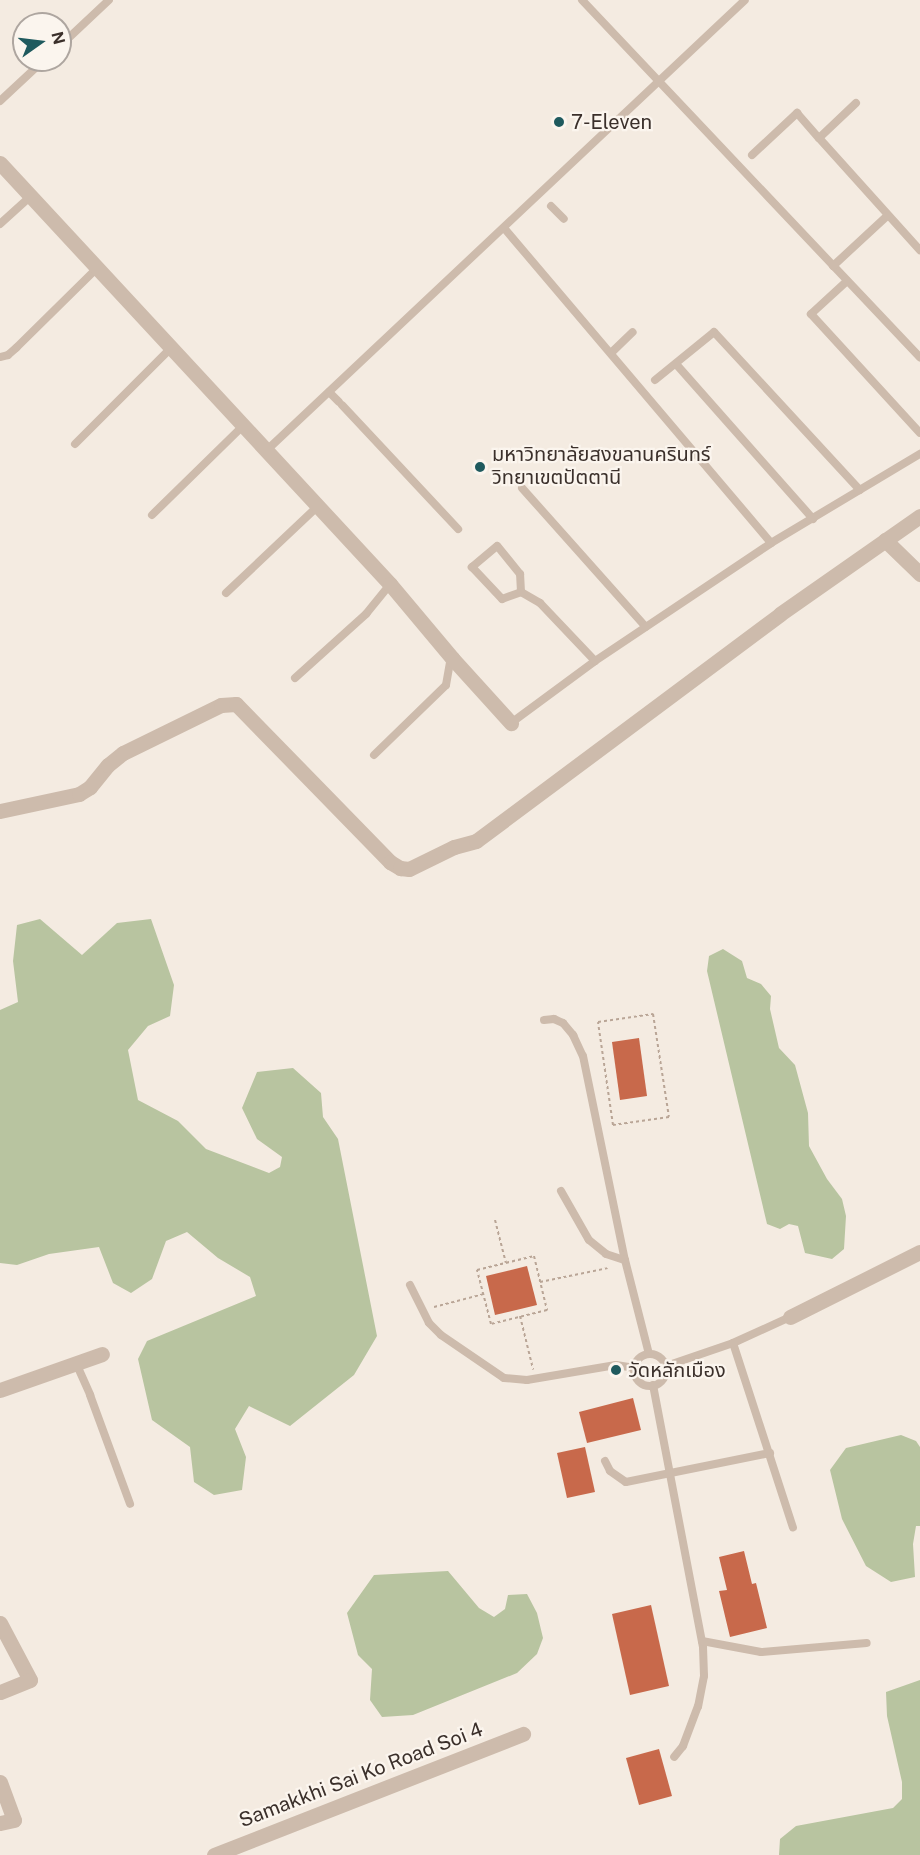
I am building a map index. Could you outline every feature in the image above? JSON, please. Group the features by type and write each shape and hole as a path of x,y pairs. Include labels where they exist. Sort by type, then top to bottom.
{"street":[{"path":"0,163 390,584 452,658 511,723"},
{"path":"0,811 79,794 90,787 108,765 123,753 221,705 236,704 390,862 400,868 408,869 454,847 476,841 780,614 920,516"},
{"path":"885,540 920,574"},
{"path":"790,1317 920,1252"},
{"path":"0,1390 102,1354"},
{"path":"0,1692 30,1680 2,1630"},
{"name":"Samakkhi Sai Ko Road Soi 4","path":"214,1855 523,1734"},
{"path":"0,1782 7,1821"}],"lane":[{"path":"72,34 109,0"},
{"path":"582,0 920,357"},
{"path":"267,450 504,228 543,196 745,0"},
{"path":"0,101 31,72"},
{"path":"819,138 856,103"},
{"path":"752,155 797,113 887,216 920,250"},
{"path":"0,224 31,196"},
{"path":"551,206 564,219"},
{"path":"833,266 887,216"},
{"path":"504,228 771,543"},
{"path":"0,357 8,355 16,348 98,267"},
{"path":"847,280 811,314 920,433"},
{"path":"610,353 633,332"},
{"path":"655,380 714,332 860,490"},
{"path":"75,444 172,347"},
{"path":"676,364 813,519"},
{"path":"329,392 459,529"},
{"path":"152,515 244,425"},
{"path":"511,723 595,661 771,543 920,454"},
{"path":"522,488 646,627"},
{"path":"226,593 318,506"},
{"path":"497,546 520,574 521,592 502,599 472,567 497,546"},
{"path":"295,678 366,614 390,584"},
{"path":"521,592 540,603 595,661"},
{"path":"374,754 446,685 452,658"},
{"path":"544,1020 554,1019 562,1023 573,1035 583,1056 626,1262 649,1354"},
{"path":"561,1191 589,1240 606,1254 626,1262"},
{"path":"410,1285 423,1310 441,1335 504,1378 536,1379 616,1365 635,1368"},
{"path":"666,1366 733,1343 790,1317"},
{"path":"733,1343 793,1528"},
{"path":"649,1354 660,1357 666,1366 663,1380 653,1385 640,1382 635,1368 639,1359 649,1354"},
{"path":"76,1363 130,1504"},
{"path":"653,1385 702,1641 704,1676 698,1706 683,1746 674,1757"},
{"path":"604,1461 610,1471 626,1482 770,1453"},
{"path":"702,1641 761,1652 867,1643"}],"path":[{"path":"653,1014 669,1117 613,1125 598,1022 653,1014"},
{"path":"495,1220 506,1263"},
{"path":"534,1256 540,1282 547,1310 491,1324 477,1270 534,1256"},
{"path":"540,1282 626,1262"},
{"path":"423,1310 483,1294"},
{"path":"520,1316 536,1379"}],"green space":[{"path":"40,919 82,955 117,923 151,919 174,985 170,1016 148,1026 128,1050 138,1100 178,1121 206,1149 269,1173 280,1167 282,1157 257,1139 242,1108 257,1072 293,1068 321,1093 323,1117 338,1139 377,1336 354,1375 290,1426 249,1406 235,1429 246,1457 242,1490 214,1495 194,1482 190,1447 152,1420 138,1359 147,1341 256,1296 250,1277 218,1258 187,1232 166,1241 152,1279 131,1293 113,1283 99,1247 49,1254 17,1265 0,1263 0,1010 18,1002 13,961 17,925"},
{"path":"723,949 742,961 747,978 761,984 771,996 770,1009 779,1048 795,1065 808,1113 809,1146 827,1179 842,1199 846,1216 844,1249 832,1259 805,1253 798,1226 789,1224 780,1229 767,1224 707,971 709,956"},
{"path":"901,1435 916,1441 920,1447 920,1526 916,1526 913,1544 915,1577 891,1582 866,1566 842,1519 830,1470 846,1448"},
{"path":"448,1571 479,1608 494,1617 505,1609 508,1595 527,1594 537,1613 543,1638 537,1654 517,1673 413,1715 382,1717 370,1700 372,1669 358,1655 347,1613 374,1575"},
{"path":"920,1680 920,1855 779,1855 780,1839 796,1826 893,1808 902,1799 902,1782 887,1716 886,1692"}],"building":[{"path":"639,1038 647,1096 620,1100 612,1042"},
{"path":"527,1266 537,1305 495,1315 486,1276"},
{"path":"633,1398 641,1430 587,1443 579,1412"},
{"path":"585,1447 595,1492 567,1498 557,1453"},
{"path":"744,1551 752,1584 756,1583 767,1628 730,1637 719,1591 727,1590 719,1557"},
{"path":"651,1605 669,1686 630,1695 612,1614"},
{"path":"659,1749 672,1796 639,1805 626,1758"}],"place":[{"name":"7-Eleven","path":"559,122"},
{"name":"มหาวิทยาลัยสงขลานครินทร์ วิทยาเขตปัตตานี","path":"480,467"},
{"name":"วัดหลักเมือง","path":"616,1370"}]}
